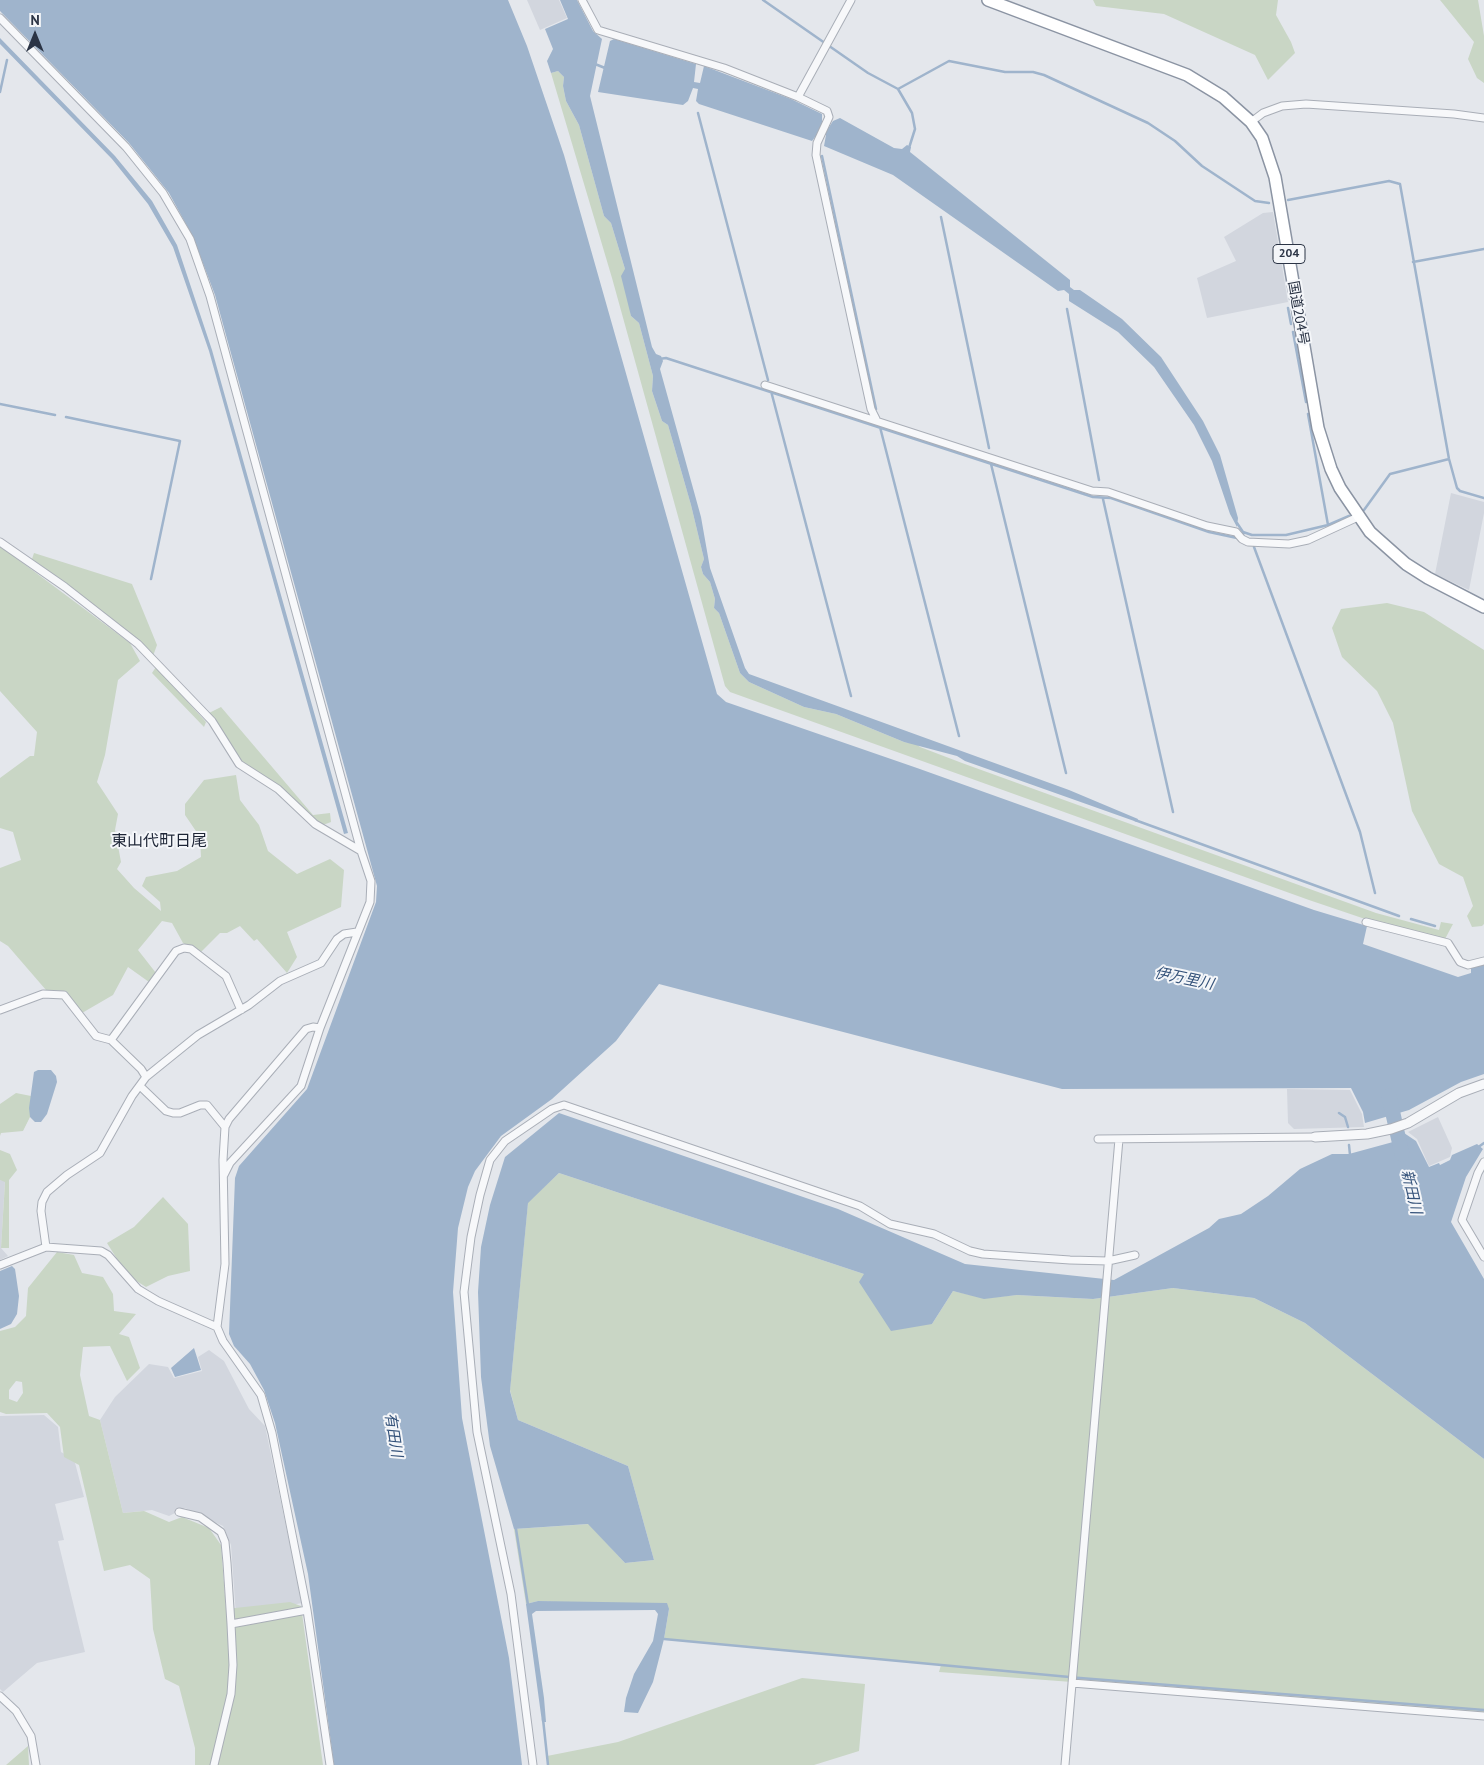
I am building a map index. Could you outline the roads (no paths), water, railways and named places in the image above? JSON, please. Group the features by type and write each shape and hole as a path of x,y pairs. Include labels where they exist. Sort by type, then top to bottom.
{"highway":[{"name":"国道204号","path":"988,0 1187,74 1223,97 1251,122 1262,138 1275,177 1318,428 1331,469 1358,517 1386,548 1428,578 1484,606"}],"street":[{"path":"582,0 598,30 724,68 798,97 827,111 828,118 818,143 816,155 871,409 876,419"},
{"path":"798,97 851,0"},
{"path":"0,18 126,147 163,194 190,239 220,335 361,851 371,881 372,892 320,1028 301,1086 230,1163 224,1175"},
{"path":"1251,122 1263,113 1282,106 1306,104 1454,114 1484,118"},
{"path":"764,385 876,419 1092,491 1108,492 1207,526 1236,532 1240,537 1262,544 1289,544 1308,540 1358,517"},
{"path":"0,542 65,586 138,644 212,721 239,764 278,789 315,824 361,851"},
{"path":"1366,922 1448,943 1453,954 1460,962 1468,965 1484,961"},
{"path":"46,1247 41,1211 42,1202 48,1192 66,1175 100,1153 132,1096 141,1087 146,1077 198,1035 241,1010 280,981 321,962 337,939 344,934 357,932"},
{"path":"112,1040 176,950 184,948 191,949 226,976 241,1010"},
{"path":"0,1010 43,994 64,995 96,1036 112,1040 141,1069 146,1077"},
{"path":"320,1028 306,1029 229,1119 226,1127 223,1160 225,1264 217,1327 222,1340 261,1396 272,1433 307,1610 330,1765"},
{"path":"1098,1139 1315,1137 1367,1134 1408,1123 1459,1093 1484,1084"},
{"path":"141,1087 166,1111 173,1114 200,1105 207,1105 226,1127"},
{"path":"533,1765 511,1594 477,1432 464,1292 471,1237 480,1195 490,1160 505,1141 552,1109 564,1105 860,1206 890,1224 934,1234 970,1251 1107,1265 1134,1255"},
{"path":"1065,1765 1119,1138"},
{"path":"1484,1162 1478,1173 1462,1220 1484,1257"},
{"path":"0,1265 46,1247 101,1251 108,1255 138,1289 217,1327"},
{"path":"180,1512 200,1516 221,1532 225,1542 233,1665 231,1694 214,1765"},
{"path":"231,1624 307,1610"},
{"path":"1072,1683 1484,1716"},
{"path":"0,1696 16,1711 31,1736 36,1765"}],"water":[{"path":"0,0 508,0 527,46 564,155 717,694 726,702 1314,910 1367,926 1363,944 1458,977 1471,973 1471,968 1484,965 1484,1074 1461,1082 1409,1110 1365,1123 1363,1112 1351,1088 1062,1089 659,984 616,1041 552,1099 501,1136 475,1171 468,1187 458,1228 453,1292 462,1418 509,1658 522,1765 334,1765 308,1574 275,1423 264,1390 250,1364 234,1346 229,1334 235,1178 239,1166 307,1089 376,902 377,886 215,295 193,237 169,193 129,143 0,11"},
{"path":"560,0 577,0 593,31 602,39 590,96 652,347 656,354 661,356 663,361 660,369 701,517 710,568 745,668 749,674 1069,790 1138,819 1137,822 965,761 957,756 904,742 836,714 804,707 749,682 740,673 719,613 714,608 715,599 710,582 703,574 701,567 704,559 691,505 668,425 662,421 652,391 653,376 639,323 631,316 621,276 625,269 611,223 604,216 579,125 566,101 563,86 564,77 558,71 551,73 547,61 553,49 545,29 568,19"},
{"path":"0,38 115,156 152,201 177,245 212,350 348,833 344,834 209,351 173,247 148,204 112,159 0,44"},
{"path":"614,39 696,64 694,82 700,83 704,66 791,99 822,114 822,127 827,130 833,121 840,118 894,148 902,149 907,145 911,147 910,152 1070,280 1070,287 1074,290 1080,290 1122,319 1161,357 1203,421 1220,455 1238,518 1237,527 1230,514 1212,461 1194,425 1154,367 1118,332 1069,301 1069,294 1064,290 1058,291 893,175 824,146 826,135 819,132 812,141 699,104 696,101 698,89 693,88 688,101 683,105 598,92 610,41"},
{"path":"38,1070 51,1070 56,1076 57,1082 47,1114 41,1122 35,1122 30,1117 29,1108 34,1072"},
{"path":"559,1113 838,1209 965,1264 1114,1280 1209,1228 1219,1219 1241,1214 1268,1196 1300,1169 1332,1154 1349,1154 1393,1142 1392,1138 1404,1133 1416,1141 1429,1167 1439,1163 1440,1165 1450,1160 1452,1155 1477,1144 1483,1149 1466,1177 1451,1222 1484,1279 1484,1459 1305,1323 1254,1298 1173,1288 1093,1299 1017,1295 984,1299 953,1291 932,1324 891,1331 859,1282 864,1274 559,1173 528,1203 510,1391 518,1420 628,1466 654,1560 625,1563 588,1524 514,1529 490,1446 481,1377 478,1292 481,1247 490,1205 505,1157"},
{"path":"12,1266 15,1269 19,1296 17,1314 11,1324 0,1329 0,1271"},
{"path":"194,1348 201,1370 175,1377 171,1368"},
{"path":"538,1601 667,1603 669,1609 664,1639 653,1682 638,1713 624,1712 626,1698 634,1674 653,1641 658,1614 655,1610 536,1611 532,1614 544,1698 546,1722 542,1722 526,1604"}],"waterway":[{"path":"763,0 868,73 898,89 912,113 915,129 909,148"},
{"path":"0,92 7,60"},
{"path":"898,89 949,61 1005,72 1033,72 1044,75 1148,123 1175,141 1202,166 1255,201 1269,203"},
{"path":"595,64 605,68"},
{"path":"698,113 768,380"},
{"path":"822,156 876,409"},
{"path":"1288,200 1389,181 1400,184 1449,459 1457,488 1460,491 1484,498"},
{"path":"941,217 989,448"},
{"path":"1413,262 1484,249"},
{"path":"1288,308 1291,324"},
{"path":"1067,309 1099,480"},
{"path":"1293,332 1306,402"},
{"path":"659,359 666,358 1093,497 1111,498 1209,532 1237,538 1243,535 1243,532"},
{"path":"771,391 851,696"},
{"path":"0,404 55,415"},
{"path":"1308,414 1328,525"},
{"path":"66,417 180,441 151,579"},
{"path":"880,427 959,736"},
{"path":"1364,510 1390,474 1449,459"},
{"path":"991,464 1066,773"},
{"path":"1103,499 1173,812"},
{"path":"1237,523 1243,532 1252,535 1286,535 1328,525 1349,516"},
{"path":"1254,547 1360,832 1375,893"},
{"path":"1135,820 1399,916"},
{"path":"1411,919 1435,926"},
{"name":"新田川","path":"1389,1096 1402,1154"},
{"path":"1339,1113 1345,1117 1348,1127"},
{"path":"1477,1148 1484,1143"},
{"path":"1349,1145 1350,1155"},
{"path":"516,1529 528,1605"},
{"path":"664,1639 1080,1678 1484,1710"},
{"path":"543,1719 548,1765"}],"district":[{"name":"東山代町日尾","path":"159,841"}],"water label":[{"name":"伊万里川","path":"1184,979"},
{"name":"有田川","path":"393,1435"}]}
